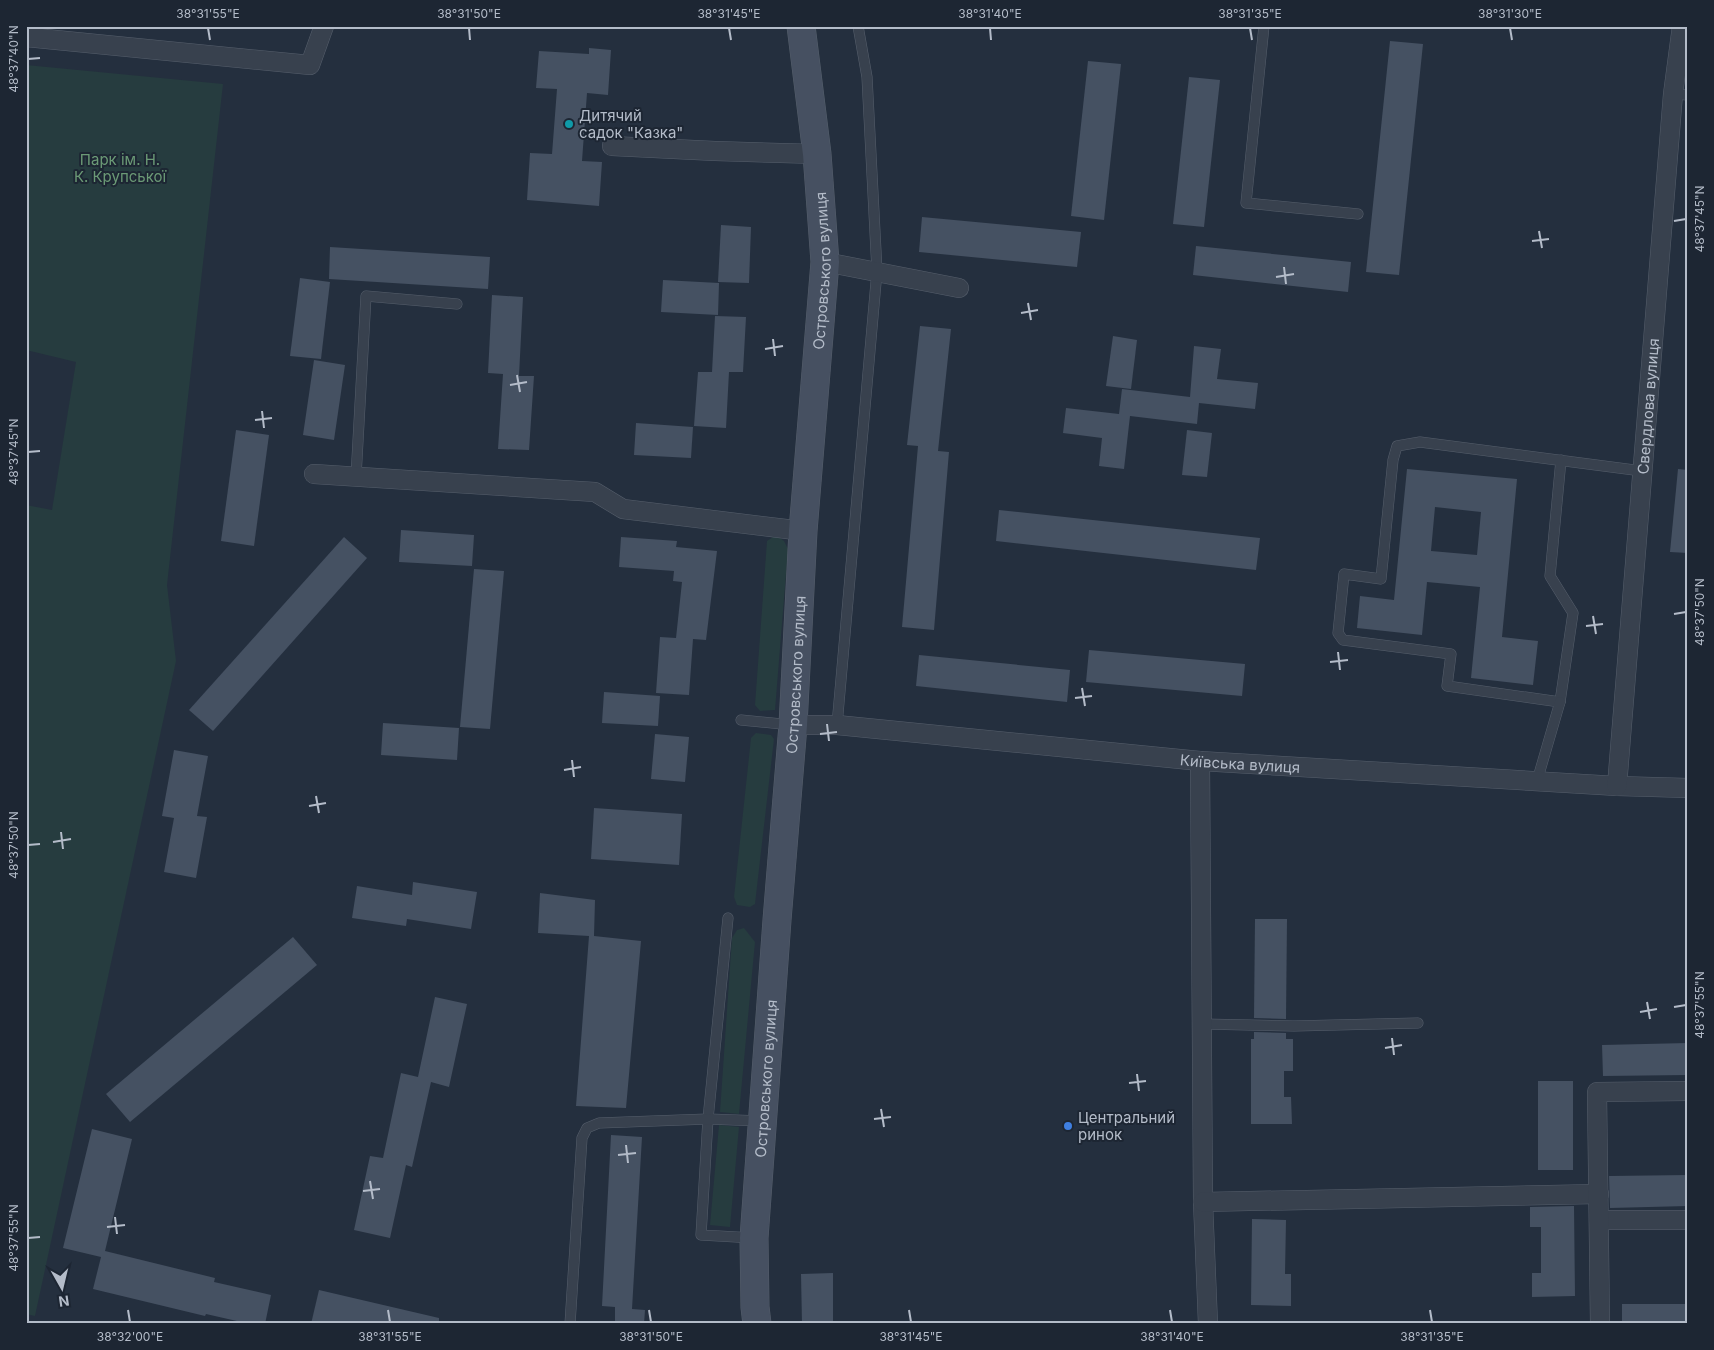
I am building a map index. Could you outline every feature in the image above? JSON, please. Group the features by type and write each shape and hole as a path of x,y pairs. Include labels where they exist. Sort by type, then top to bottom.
{"main road":[{"name":"Островського вулиця","path":"757,1324 754,1238 793,725 803,530 825,262 817,154 802,26"}],"street":[{"path":"26,37 310,65 324,26"},
{"name":"Свердлова вулиця","path":"1617,786 1642,471 1680,94 1682,26"},
{"path":"612,146 817,154"},
{"path":"825,262 959,288"},
{"path":"314,474 595,492 623,509 803,530"},
{"name":"Київська вулиця","path":"793,725 837,725 1200,760 1617,786 1688,788"},
{"path":"1200,760 1203,1202 1208,1324"},
{"path":"1600,1324 1597,1092 1688,1091"},
{"path":"1203,1202 1599,1194"},
{"path":"1599,1220 1688,1220"}],"lane":[{"path":"837,725 877,271 867,77 858,26"},
{"path":"1264,26 1246,202 1358,214"},
{"path":"356,477 366,296 457,304"},
{"path":"1560,702 1447,686 1451,654 1343,640 1338,633 1344,574 1381,579 1393,460 1397,446 1420,442 1642,471"},
{"path":"1537,781 1560,702 1573,613 1550,576 1561,460"},
{"path":"741,720 793,725"},
{"path":"728,918 708,1119 701,1235 754,1238"},
{"path":"1202,1024 1294,1026 1418,1023"},
{"path":"570,1324 582,1138 587,1128 599,1123 708,1119 763,1122"}],"green space":[{"name":"Парк ім. Н. К. Крупської","path":"26,65 223,84 167,585 176,661 35,1316 26,1314 26,505 52,510 76,362 26,350"},
{"path":"776,535 784,541 788,549 775,710 760,711 755,705 767,541"},
{"path":"756,733 771,735 774,739 755,904 750,907 737,905 734,897 751,738"},
{"path":"744,928 755,942 739,1114 720,1112 732,938 737,930"},
{"path":"719,1125 739,1127 730,1227 710,1225"}],"building":[{"path":"1390,41 1423,44 1399,275 1366,272"},
{"name":"Дитячий садок \"Казка\"","path":"589,48 611,50 608,95 587,93 582,161 602,162 599,206 527,200 530,153 552,154 557,89 536,88 539,51 589,54"},
{"path":"1088,61 1121,64 1104,220 1071,216"},
{"path":"1189,77 1220,80 1204,227 1173,224"},
{"path":"922,217 1081,232 1077,267 919,252"},
{"path":"721,225 751,227 749,283 718,282"},
{"path":"1196,246 1351,262 1348,292 1193,275"},
{"path":"330,247 490,257 488,289 329,279"},
{"path":"300,278 330,282 321,359 290,356"},
{"path":"663,280 719,283 718,315 661,312"},
{"path":"492,295 523,297 519,376 534,376 529,450 498,449 503,374 488,373"},
{"path":"715,316 746,317 743,372 729,372 726,428 694,426 698,372 712,372"},
{"path":"920,326 951,329 938,451 949,452 934,630 902,627 918,446 907,445"},
{"path":"1113,336 1137,340 1131,389 1106,386"},
{"path":"1194,346 1221,349 1217,379 1258,383 1255,409 1199,403 1197,424 1130,416 1124,469 1099,466 1102,438 1063,433 1066,408 1119,414 1122,389 1190,397"},
{"path":"314,360 345,365 334,440 303,435"},
{"path":"636,423 693,427 691,458 634,455"},
{"path":"236,430 269,435 254,546 221,541"},
{"path":"1187,430 1212,433 1207,477 1182,475"},
{"path":"1407,469 1517,479 1502,637 1538,641 1533,685 1471,678 1480,587 1427,582 1422,635 1357,628 1360,596 1394,600","holes":["1435,507 1481,512 1477,555 1431,551"]},
{"path":"1678,469 1688,470 1688,553 1670,552"},
{"path":"999,510 1260,538 1256,570 996,541"},
{"path":"401,530 474,535 472,566 399,562"},
{"path":"344,537 367,558 213,731 189,710"},
{"path":"621,537 677,541 676,547 717,551 706,640 693,639 689,695 656,693 660,637 676,638 682,582 673,581 674,571 619,567"},
{"path":"474,569 504,571 490,729 460,727"},
{"path":"1089,650 1245,664 1242,696 1086,682"},
{"path":"919,655 1070,670 1067,702 916,686"},
{"path":"604,692 660,696 658,726 602,723"},
{"path":"383,723 459,728 457,760 381,755"},
{"path":"655,734 689,737 685,782 651,779"},
{"path":"174,750 208,756 197,816 207,817 196,878 164,872 174,818 162,816"},
{"path":"594,808 682,814 679,865 591,859"},
{"path":"413,882 477,892 471,929 407,919 406,926 352,918 357,886 412,895"},
{"path":"540,893 595,900 594,936 641,941 626,1108 576,1106 589,936 538,933"},
{"path":"1255,919 1287,919 1286,1019 1254,1018"},
{"path":"293,937 317,965 130,1122 106,1094"},
{"path":"435,997 467,1004 449,1087 431,1082 412,1167 406,1165 390,1238 354,1230 370,1156 383,1158 401,1073 418,1077"},
{"path":"1254,1032 1286,1033 1286,1039 1293,1039 1293,1071 1284,1071 1284,1097 1291,1097 1292,1124 1251,1124 1251,1039 1254,1039"},
{"path":"1688,1043 1688,1075 1603,1076 1602,1045"},
{"path":"1538,1081 1573,1081 1573,1170 1538,1170"},
{"path":"92,1129 132,1139 105,1251 215,1278 214,1282 271,1295 265,1324 250,1324 206,1314 205,1316 93,1289 101,1257 63,1248"},
{"path":"611,1135 642,1137 632,1309 645,1310 644,1324 615,1324 615,1307 602,1306"},
{"path":"1688,1175 1688,1206 1610,1208 1609,1176"},
{"path":"1574,1206 1575,1296 1532,1297 1532,1273 1541,1273 1541,1227 1530,1227 1530,1207"},
{"path":"1252,1219 1286,1220 1285,1274 1291,1274 1291,1306 1251,1305"},
{"path":"833,1273 833,1324 802,1324 801,1274"},
{"path":"319,1290 439,1318 439,1324 311,1324"},
{"path":"1622,1304 1688,1304 1688,1324 1622,1324"}],"place":[{"name":"Дитячий садок \"Казка\"","path":"569,124"},
{"name":"Центральний ринок","path":"1068,1126"}]}
